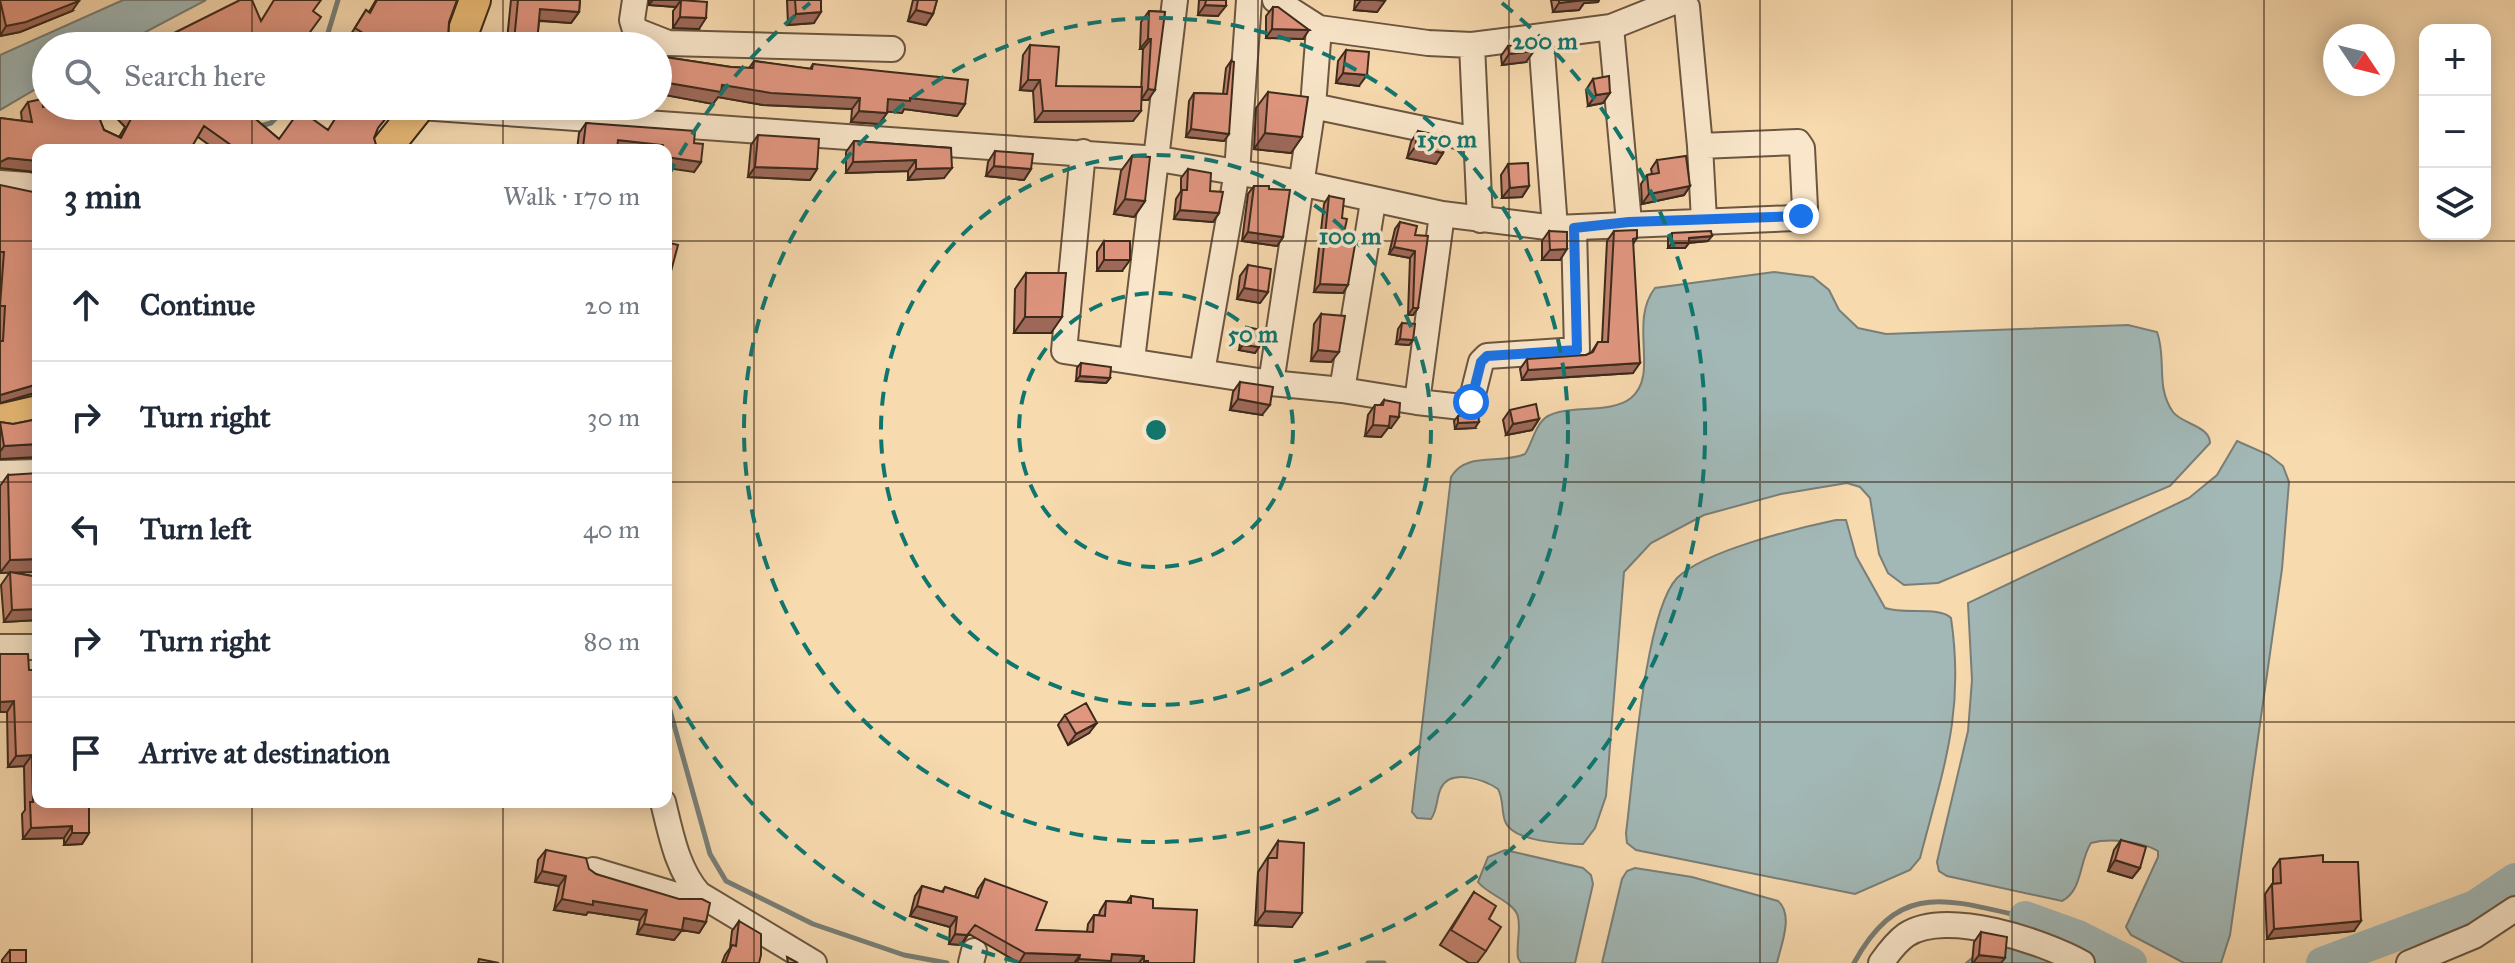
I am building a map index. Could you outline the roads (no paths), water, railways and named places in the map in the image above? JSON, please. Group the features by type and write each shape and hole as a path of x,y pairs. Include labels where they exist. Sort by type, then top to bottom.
{"main road":[{"path":"463,32 475,0"},
{"path":"390,144 409,120"},
{"path":"0,420 32,412"}],"street":[{"path":"635,0 632,20 635,30 640,32"},
{"path":"1132,360 1159,159 1175,0"},
{"path":"1202,372 1237,172 1249,0"},
{"path":"1275,0 1319,28 1428,43 1472,45 1611,27 1676,1 1687,7 1704,220"},
{"path":"1611,27 1629,222"},
{"path":"1271,383 1313,106 1319,28"},
{"path":"1083,152 1061,346 1068,354 1132,360 1271,383 1417,402 1468,406 1481,362 1487,356 1577,350 1541,38"},
{"path":"672,43 892,49"},
{"path":"1472,45 1480,220"},
{"path":"1313,106 1476,140"},
{"path":"622,120 1159,159 1300,183 1373,202 1442,214 1564,228 1629,222 1801,216 1805,208 1802,148 1798,142 1700,146"},
{"path":"0,183 32,187"},
{"path":"1342,390 1373,202"},
{"path":"1417,402 1442,214"},
{"path":"0,473 32,472"},
{"path":"0,647 32,647"},
{"path":"665,808 680,864 687,881 699,894 814,963"},
{"path":"593,870 676,895 699,894"},
{"path":"2409,963 2474,936 2515,909"},
{"path":"1881,963 1908,933 1954,926 1984,929 2041,943 2082,963"}],"water":[{"path":"123,0 206,0 145,32 51,32"},
{"path":"32,41 32,91 0,110 0,55"},
{"path":"1774,272 1813,277 1829,290 1839,310 1858,328 1886,334 2128,325 2157,332 2164,393 2168,402 2177,416 2201,429 2209,437 2210,443 2170,486 1938,583 1904,585 1888,573 1879,554 1870,498 1860,487 1847,483 1781,494 1704,515 1651,543 1624,572 1606,796 1595,828 1583,844 1528,838 1517,833 1505,821 1498,789 1468,778 1452,778 1446,782 1439,792 1431,819 1417,818 1412,812 1451,477 1457,469 1474,461 1525,454 1540,424 1550,415 1610,407 1631,398 1643,376 1644,317 1647,302 1655,288"},
{"path":"2237,441 2269,455 2283,466 2289,482 2282,569 2230,935 2221,963 2184,963 2131,935 2126,927 2158,857 2158,851 2151,848 2125,841 2091,843 2074,890 2062,901 1947,876 1939,871 1937,862 1968,731 1972,680 1968,603 2189,498 2217,475"},
{"path":"1836,520 1846,520 1856,556 1885,608 1938,612 1951,618 1955,652 1953,712 1944,768 1920,858 1910,870 1855,894 1636,850 1627,843 1626,833 1642,699 1656,625 1677,578 1690,568 1729,550"},
{"path":"1505,850 1583,868 1591,875 1593,884 1575,963 1521,963 1518,958 1519,922 1516,912 1478,882 1488,857"},
{"path":"1635,868 1692,877 1778,901 1783,907 1786,922 1777,963 1602,963 1622,879 1627,871"},
{"path":"1989,944 2016,945 2061,963 1966,963"}],"waterway":[{"path":"328,32 338,0"},
{"path":"257,127 274,120"},
{"path":"672,718 710,854 726,881 813,924 904,955 947,963"},
{"path":"2322,963 2475,906 2515,879"},
{"path":"1854,963 1871,937 1888,919 1926,902 1971,905 2025,917"},
{"path":"2025,917 2078,936 2131,963"},
{"path":"1368,963 1384,963"}]}
